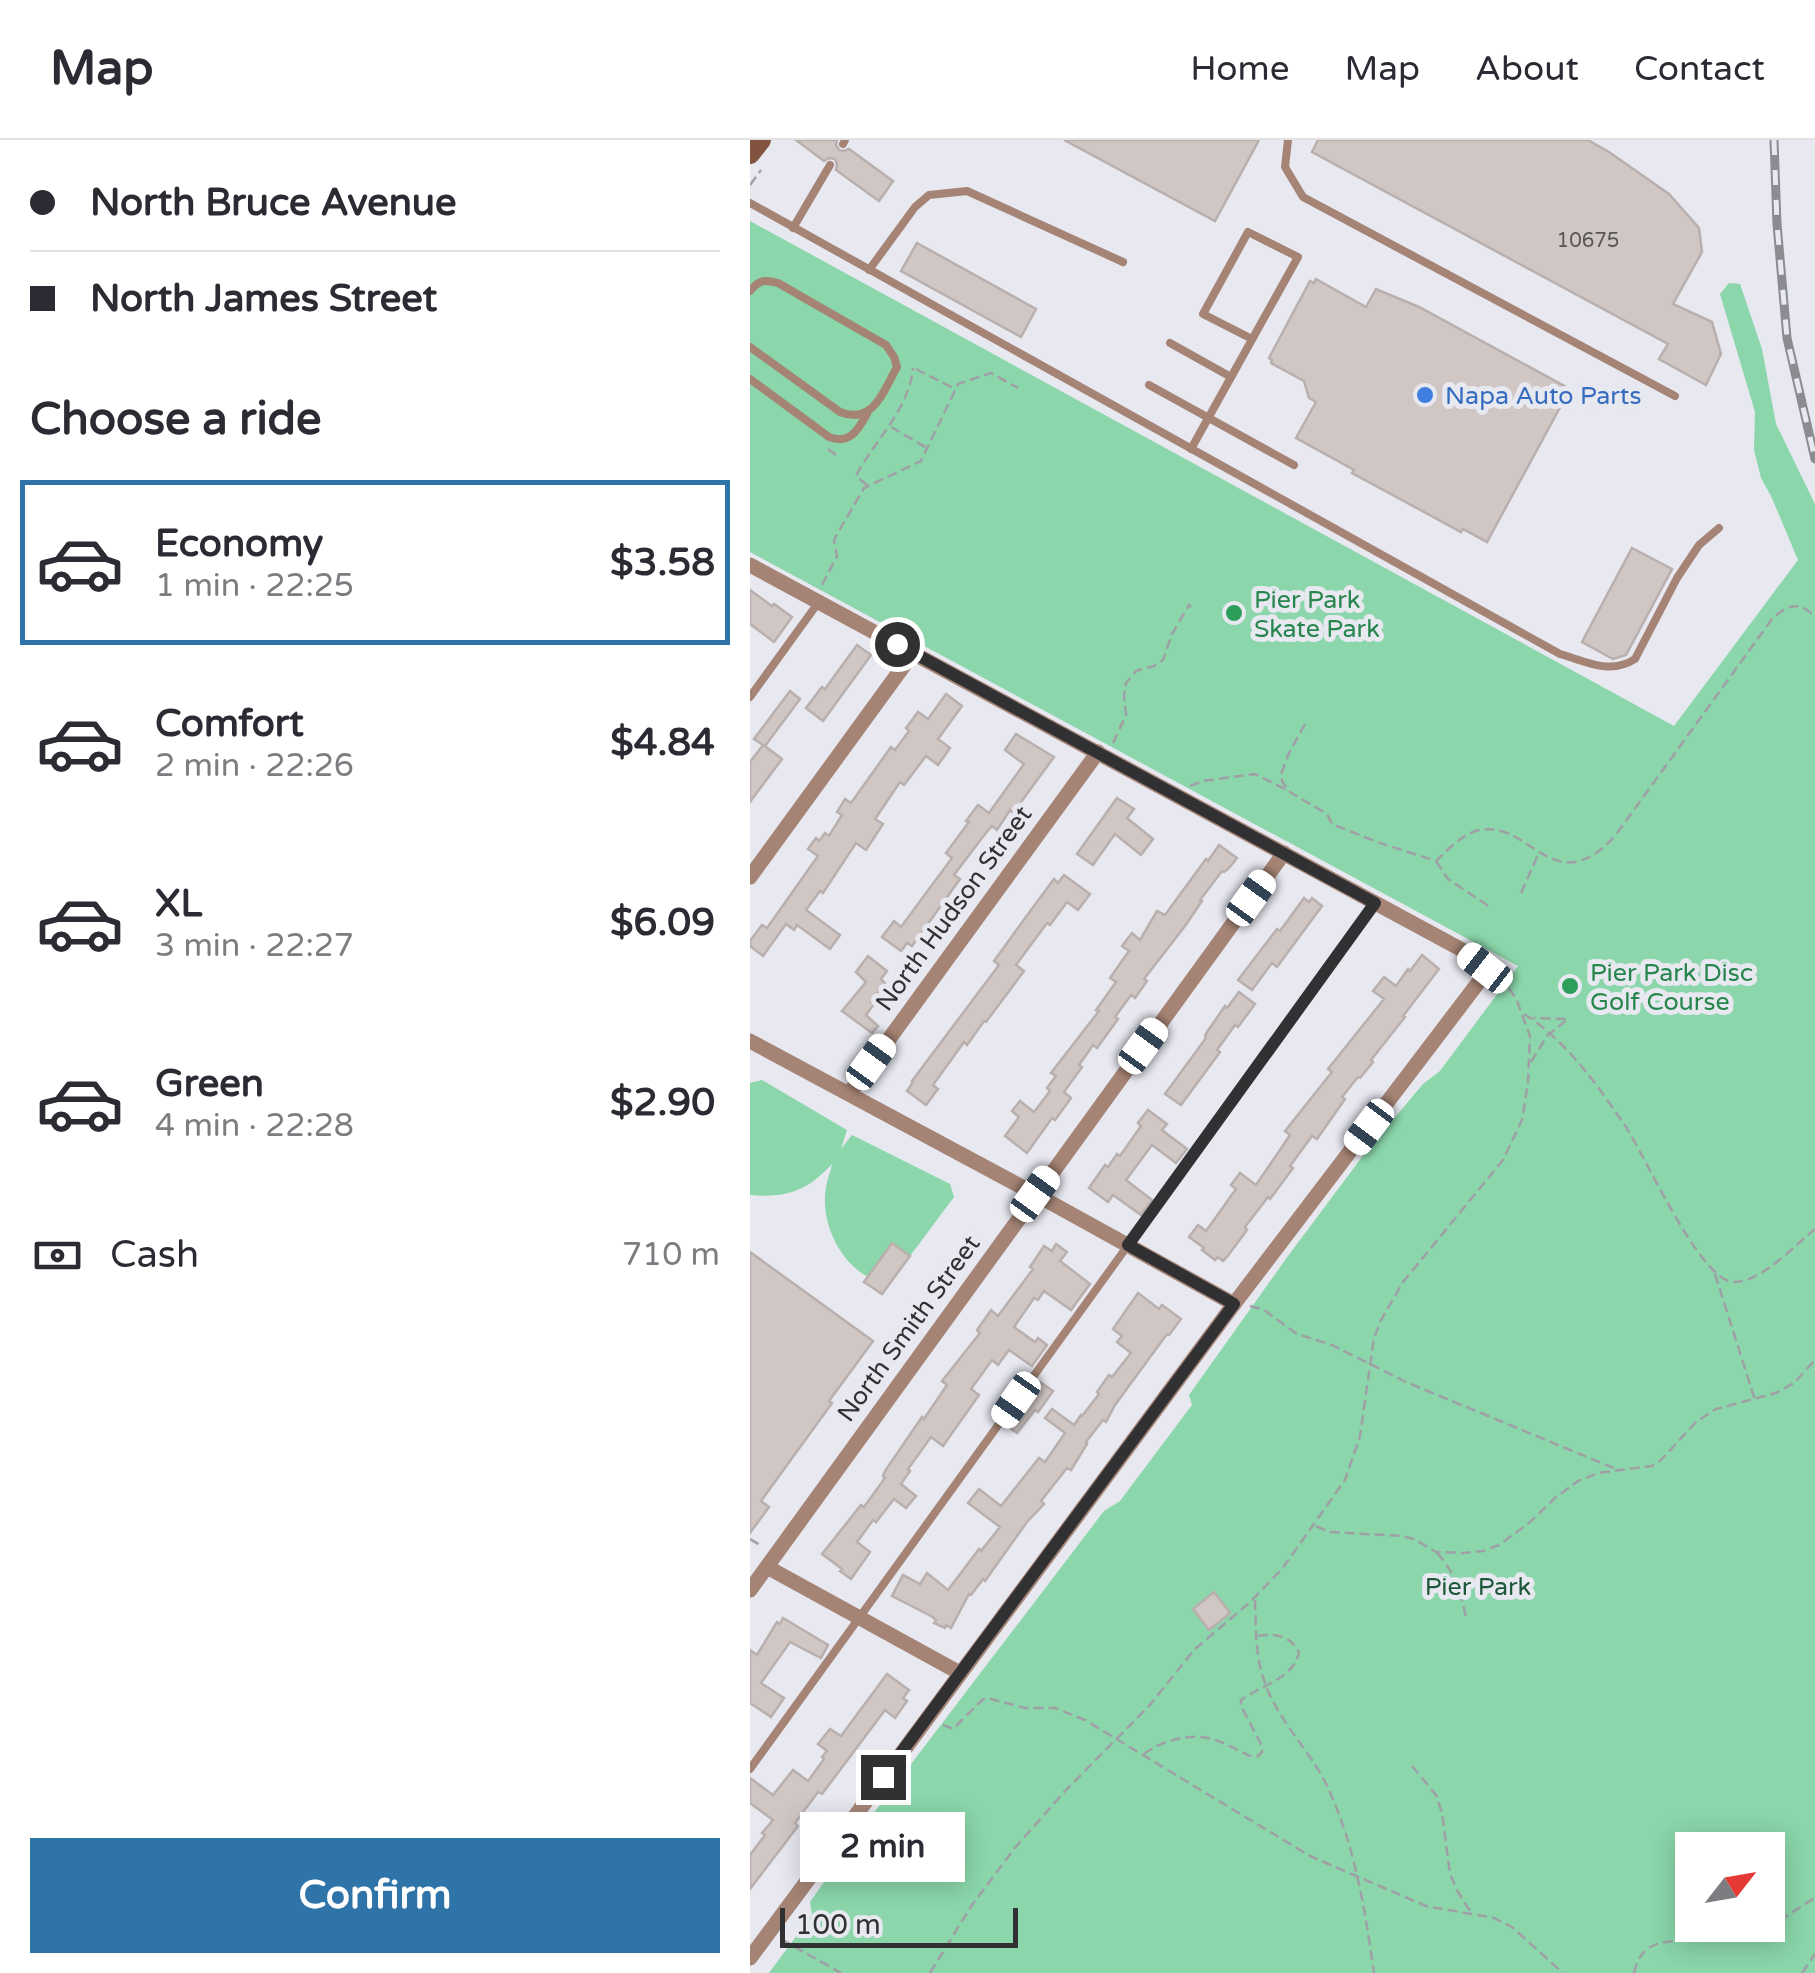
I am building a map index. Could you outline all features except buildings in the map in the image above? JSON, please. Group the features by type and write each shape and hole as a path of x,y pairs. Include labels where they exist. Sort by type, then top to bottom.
{"main road":[{"path":"750,154 760,140"}],"street":[{"path":"750,565 1466,952 1485,968 1482,979 1234,1304 750,1958"},
{"path":"750,877 913,653"},
{"name":"North Hudson Street","path":"848,1094 1102,754"},
{"name":"North Smith Street","path":"750,1590 1284,853"},
{"path":"750,1041 1234,1304"},
{"path":"766,1568 960,1674"}],"lane":[{"path":"1288,140 1285,167 1303,197 1675,396"},
{"path":"794,228 830,166"},
{"path":"869,270 929,195 967,191 1123,262"},
{"path":"750,203 1560,654 1604,668 1624,666 1636,658 1698,545 1719,528"},
{"path":"1191,448 1298,257 1248,232 1203,314 1252,339"},
{"path":"750,291 758,282 778,283 886,345 897,367 856,432 839,441 829,438 750,379"},
{"path":"1170,343 1231,377"},
{"path":"750,346 840,412 862,416 870,410"},
{"path":"1149,385 1294,465"},
{"path":"750,697 816,601"},
{"path":"750,1769 1375,903"}],"path":[{"path":"867,485 856,476 856,470 889,426 912,382 913,368 955,389"},
{"path":"816,601 835,563 834,540 860,493 867,485 916,465 928,449 955,389 962,382 992,373 1018,388"},
{"path":"889,426 928,449"},
{"path":"1102,754 1124,722 1126,684 1136,671 1163,660 1172,634 1188,605 1191,607"},
{"path":"1436,861 1468,834 1490,829 1503,830 1550,860 1566,862 1589,857 1608,844 1772,618 1789,606 1798,605 1815,617"},
{"path":"1290,792 1281,774 1305,724"},
{"path":"1180,799 1192,784 1255,774 1327,814 1332,824 1436,861 1448,879 1490,907"},
{"path":"1521,893 1539,853"},
{"path":"930,1973 972,1905 1014,1849 1116,1741 1195,1649 1289,1560 1344,1480 1364,1418 1374,1338 1381,1320 1396,1293 1503,1160 1525,1108 1530,1036 1504,978"},
{"path":"1523,1014 1574,1058 1628,1130 1666,1202 1714,1273 1755,1400"},
{"path":"1530,1018 1568,1019 1550,1034 1530,1064"},
{"path":"1714,1273 1730,1282 1750,1279 1815,1228"},
{"path":"1234,1304 1259,1308 1297,1334 1332,1345 1406,1382 1616,1469"},
{"path":"1436,1552 1472,1552 1499,1545 1578,1481 1616,1469 1652,1466 1696,1422 1716,1408 1776,1394 1794,1383 1815,1360"},
{"path":"1314,1525 1329,1532 1402,1536 1436,1552 1452,1572 1466,1618"},
{"path":"750,1540 760,1545"},
{"path":"1255,1596 1258,1659 1266,1686 1313,1758 1345,1828 1358,1876 1374,1973"},
{"path":"1142,1755 1164,1742 1201,1737 1220,1741 1253,1757 1262,1752 1240,1706 1241,1700 1294,1666 1299,1654 1294,1645 1280,1636 1256,1637"},
{"path":"929,1716 953,1729 987,1698 1025,1708 1046,1706 1085,1720 1310,1856 1426,1906 1494,1918 1512,1927 1563,1973"},
{"path":"1412,1766 1436,1796 1450,1874 1472,1914"},
{"path":"1634,1973 1643,1954 1656,1943 1756,1932 1815,1898"},
{"path":"794,1948 841,1973"},
{"path":"1802,1973 1815,1954"}],"green space":[{"name":"Pier Park","path":"750,221 1674,726 1798,560 1761,478 1754,450 1755,412 1720,294 1729,283 1740,284 1762,349 1776,424 1815,504 1815,1973 769,1973 812,1915 810,1902 863,1827 1104,1511 1120,1501 1192,1405 1189,1395 1365,1153 1423,1084 1440,1071 1518,966 750,552"},
{"path":"762,1080 847,1130 841,1149 852,1135 950,1184 954,1197 910,1256 892,1244 868,1277 848,1261 834,1238 826,1213 826,1187 832,1164 796,1191 750,1195 750,1083"}],"railway":[{"path":"1774,140 1787,338 1815,459"}],"place":[{"name":"Napa Auto Parts","path":"1425,395"},
{"name":"Pier Park Skate Park","path":"1234,613"},
{"name":"Pier Park Disc Golf Course","path":"1570,986"}],"route":[{"path":"883,1777 1234,1304 1128,1245 1375,903 897,644"}]}
